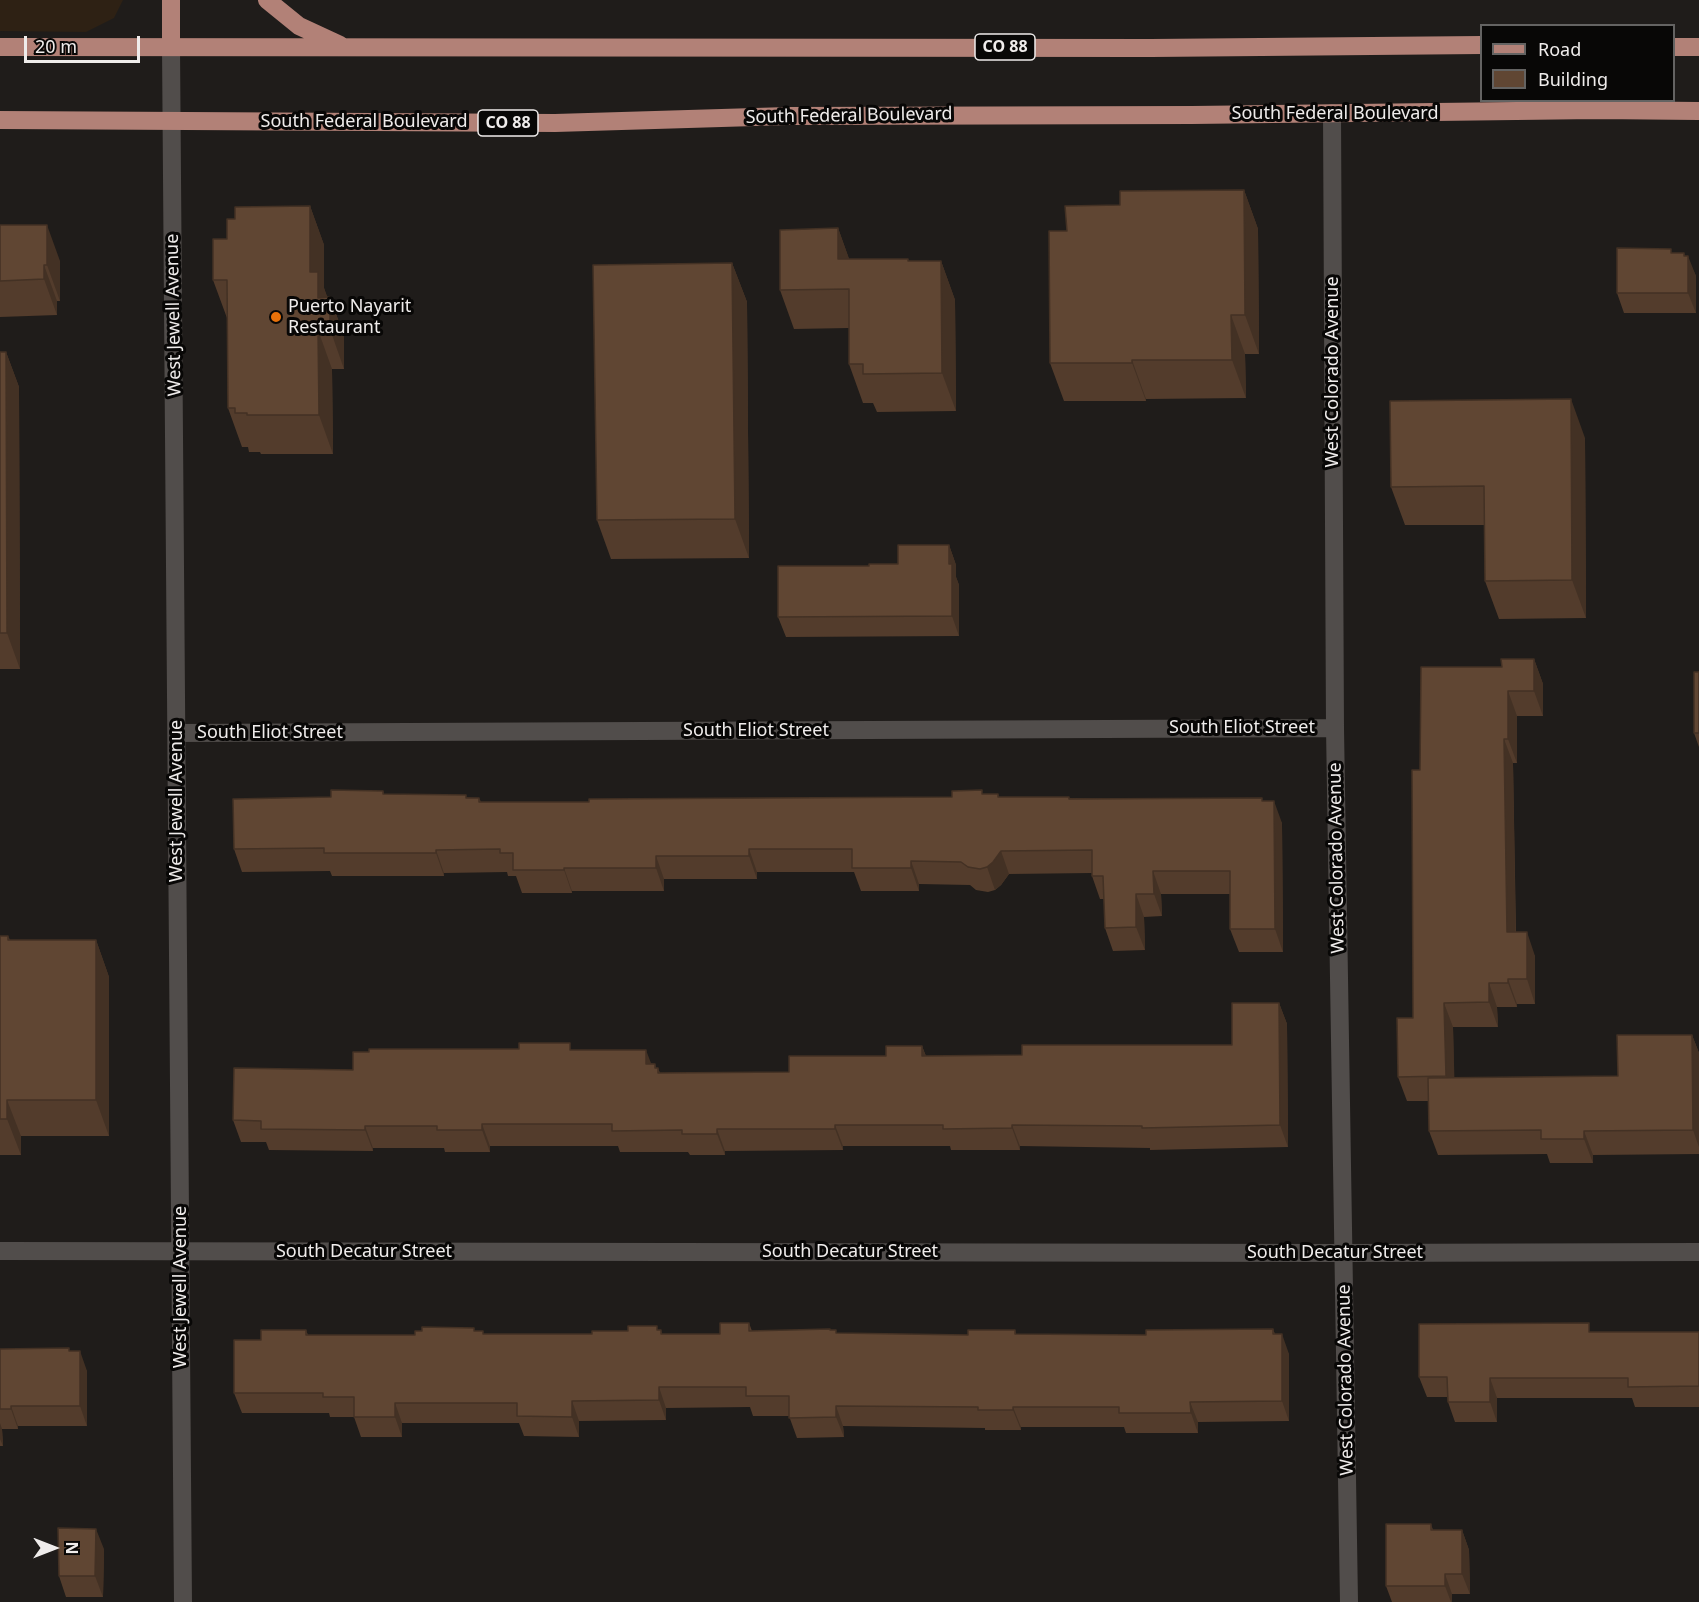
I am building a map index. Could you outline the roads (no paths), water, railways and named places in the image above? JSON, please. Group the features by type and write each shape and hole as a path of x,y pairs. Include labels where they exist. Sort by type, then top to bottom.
{"main road":[{"name":"West Jewell Avenue","path":"171,0 171,47"},
{"path":"267,0 299,26 344,47"},
{"name":"CO 88","path":"0,46 1161,48 1480,45"},
{"path":"1675,47 1699,47"},
{"name":"South Federal Boulevard","path":"0,120 555,123 800,116 1699,111"}],"street":[{"name":"West Jewell Avenue","path":"171,47 183,1602"},
{"name":"West Colorado Avenue","path":"1332,113 1335,728 1349,1602"},
{"name":"South Eliot Street","path":"177,733 1335,728"},
{"name":"South Decatur Street","path":"0,1251 1699,1252"}],"place":[{"name":"Puerto Nayarit Restaurant","path":"276,317"}]}
